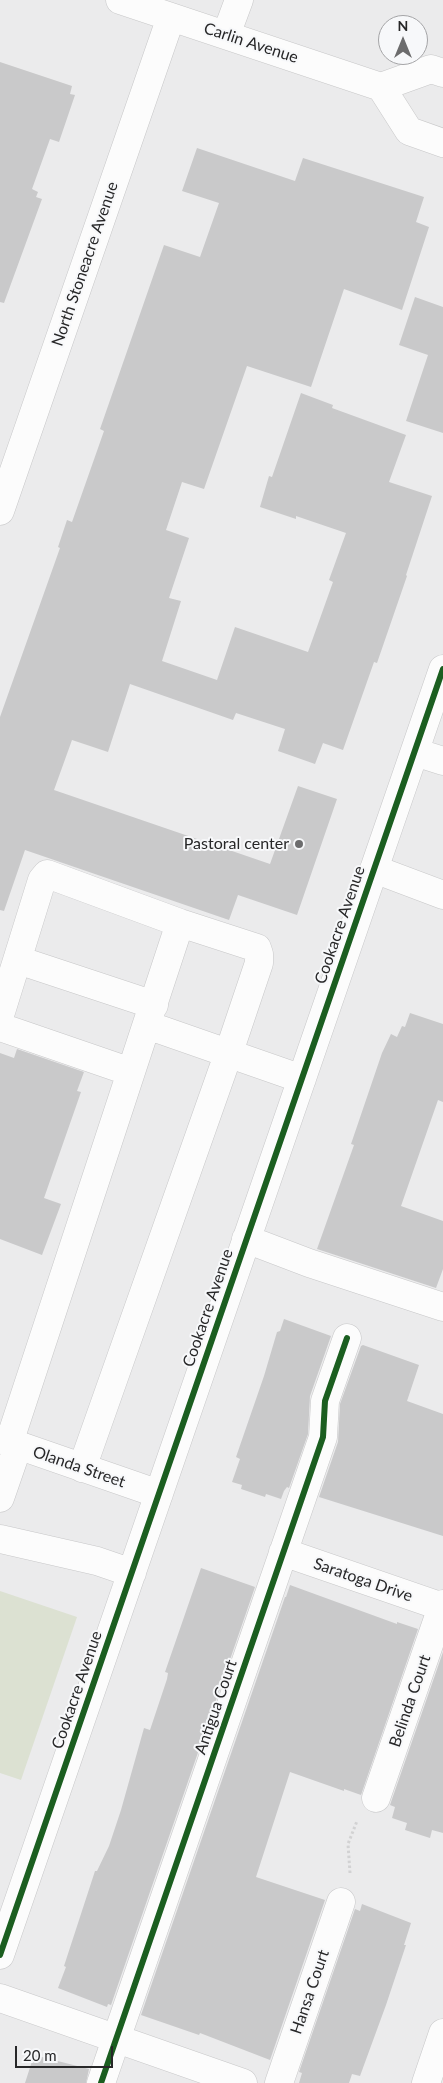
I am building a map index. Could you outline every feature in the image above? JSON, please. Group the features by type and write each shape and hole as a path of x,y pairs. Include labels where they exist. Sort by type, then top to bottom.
{"street":[{"name":"Carlin Avenue","path":"120,0 381,87"},
{"path":"226,35 239,0"},
{"name":"North Stoneacre Avenue","path":"0,511 171,17"},
{"path":"443,73 431,69 381,87 409,131 443,143"},
{"name":"Cookacre Avenue","path":"0,1955 443,669"},
{"path":"415,752 443,761"},
{"path":"374,869 443,895"},
{"path":"0,1015 42,880 47,874 180,923 257,948 259,963 82,1468"},
{"path":"0,1498 9,1443 180,923"},
{"path":"18,960 150,1015 229,1052 302,1079"},
{"path":"0,1027 131,1072"},
{"path":"246,1239 309,1263 443,1307"},
{"name":"Antigua Court","path":"101,2083 323,1437 325,1401 346,1338"},
{"name":"Olanda Street","path":"9,1443 159,1494"},
{"path":"0,1539 97,1561 132,1574"},
{"name":"Saratoga Drive","path":"283,1552 443,1606"},
{"name":"Belinda Court","path":"376,1798 443,1606"},
{"name":"Hansa Court","path":"279,2083 341,1902"},
{"path":"0,1998 243,2083"},
{"path":"426,2083 443,2033"}],"path":[{"path":"341,1902 347,1897 351,1886 348,1844 365,1798 376,1798"}],"green space":[{"path":"0,1591 77,1617 21,1780 0,1773"}],"building":[{"path":"0,62 72,86 70,94 75,95 59,142 50,139 32,189 38,192 36,197 42,199 4,303 0,302"},
{"path":"197,148 295,181 303,158 424,197 416,222 429,227 402,310 344,289 311,387 247,366 204,489 182,482 166,530 189,538 169,598 181,601 162,661 217,680 235,627 308,652 333,582 329,580 346,533 296,516 296,519 260,507 269,476 272,477 301,393 333,405 332,408 406,435 389,482 432,496 377,663 374,662 343,750 323,743 315,764 278,751 285,729 236,713 233,720 130,684 108,752 72,740 54,790 270,864 298,786 337,799 297,915 238,895 229,920 25,850 4,911 0,910 0,717 60,548 58,547 67,520 72,522 104,431 100,429 164,245 200,257 219,203 182,191"},
{"path":"415,297 443,307 443,433 406,421 428,355 399,345"},
{"path":"410,1013 443,1024 443,1102 438,1100 401,1206 443,1221 443,1269 436,1288 317,1249 354,1145 351,1144 382,1053 391,1034 397,1037 402,1026 405,1027"},
{"path":"17,1049 84,1072 77,1091 81,1092 44,1198 61,1204 42,1255 0,1239 0,1053 14,1058"},
{"path":"284,1319 331,1336 310,1396 308,1434 289,1488 287,1487 284,1491 281,1499 266,1494 265,1497 241,1489 242,1485 232,1482 240,1459 236,1457 277,1332 280,1331"},
{"path":"363,1345 419,1365 407,1401 443,1414 443,1536 319,1497 338,1442 340,1404 361,1346"},
{"path":"201,1568 255,1587 111,2005 108,2004 107,2007 58,1988 95,1871 97,1871 109,1846 121,1810 144,1728 150,1730 167,1679 168,1673 165,1672"},
{"path":"290,1585 397,1624 397,1622 418,1629 361,1795 290,1772 256,1877 325,1900 270,2060 200,2033 199,2035 141,2015"},
{"path":"443,1652 443,1833 432,1830 430,1838 405,1830 407,1823 392,1818 395,1807 390,1805"},
{"path":"362,1904 411,1923 404,1945 406,1945 386,2005 360,2076 352,2074 349,2083 299,2083 302,2073 299,2072 355,1909 360,1911"},
{"path":"34,2055 89,2069 86,2083 25,2083"}],"cycle path":[{"path":"0,1955 443,669"},
{"path":"101,2083 323,1437 325,1401 347,1338"}],"place":[{"name":"Pastoral center","path":"299,844"}]}
